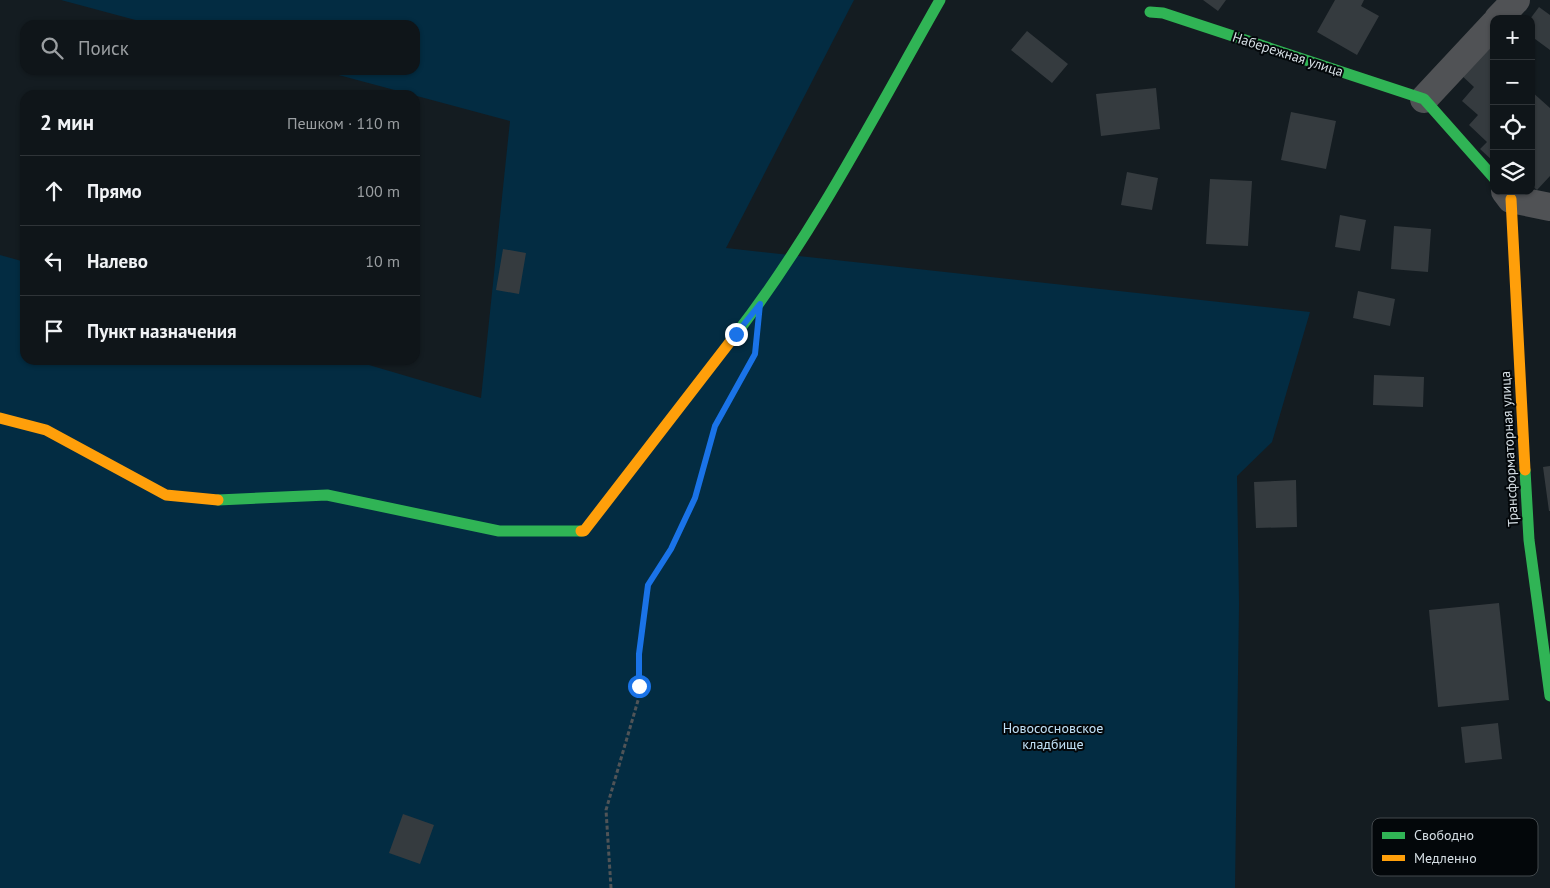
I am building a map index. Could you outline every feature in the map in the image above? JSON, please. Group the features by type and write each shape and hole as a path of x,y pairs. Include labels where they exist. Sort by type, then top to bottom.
{"street":[{"path":"0,418 46,430 166,496 230,501 326,495 499,531 584,531 760,304 826,200 940,0"},
{"path":"1502,15 1516,0"},
{"name":"Набережная улица","path":"1150,12 1163,13 1424,99"},
{"path":"1490,28 1424,99 1490,173"},
{"path":"1508,195 1550,207"},
{"name":"Трансформаторная улица","path":"1508,195 1529,540 1550,696"}],"path":[{"path":"611,888 606,810 639,697 639,654 648,585 666,558 695,498 715,426 750,362"}],"green space":[{"name":"Новососновское кладбище","path":"61,0 854,0 726,248 1310,312 1272,442 1237,476 1239,604 1235,888 0,888 0,255 20,261 20,365 369,365 481,398 510,121 420,97 420,90 395,90 339,75 420,75 420,20 135,20"}],"building":[{"path":"1203,0 1226,0 1218,11"},
{"path":"1335,0 1364,0 1361,6 1379,16 1357,55 1317,32"},
{"path":"1539,7 1550,15 1550,50 1535,39 1535,15 1533,15"},
{"path":"1027,31 1068,64 1052,83 1011,50"},
{"path":"1490,38 1490,158 1480,149 1487,142 1469,125 1478,115 1462,101 1474,87 1459,73"},
{"path":"1156,88 1160,129 1101,136 1096,94"},
{"path":"1535,95 1550,108 1550,176 1537,190 1535,188"},
{"path":"1291,112 1336,121 1326,169 1281,160"},
{"path":"1127,172 1158,178 1152,210 1121,205"},
{"path":"1210,179 1252,181 1248,246 1206,244"},
{"path":"1340,215 1366,220 1360,251 1335,247"},
{"path":"1394,226 1431,229 1428,272 1391,269"},
{"path":"503,249 526,253 519,294 496,290"},
{"path":"1358,291 1395,299 1390,326 1353,318"},
{"path":"1374,375 1424,377 1423,407 1373,405"},
{"path":"1550,466 1550,511 1549,511 1543,467"},
{"path":"1296,480 1297,527 1256,528 1254,482"},
{"path":"1499,603 1509,700 1438,707 1429,610"},
{"path":"1498,723 1502,759 1465,763 1461,727"},
{"path":"403,814 434,825 420,864 389,853"}],"traffic: fast":[{"path":"733,338 817,215 940,0"},
{"path":"1150,12 1163,13 1424,99 1490,173"},
{"path":"1525,470 1529,540 1550,696"},
{"path":"218,500 327,495 499,531 581,531"}],"traffic: slow":[{"path":"1511,199 1525,470"},
{"path":"581,531 584,531 733,338"},
{"path":"0,418 46,430 166,495 218,500"}],"route":[{"path":"639,686 639,654 648,585 671,549 695,498 715,426 755,354 760,304 736,334"}]}
